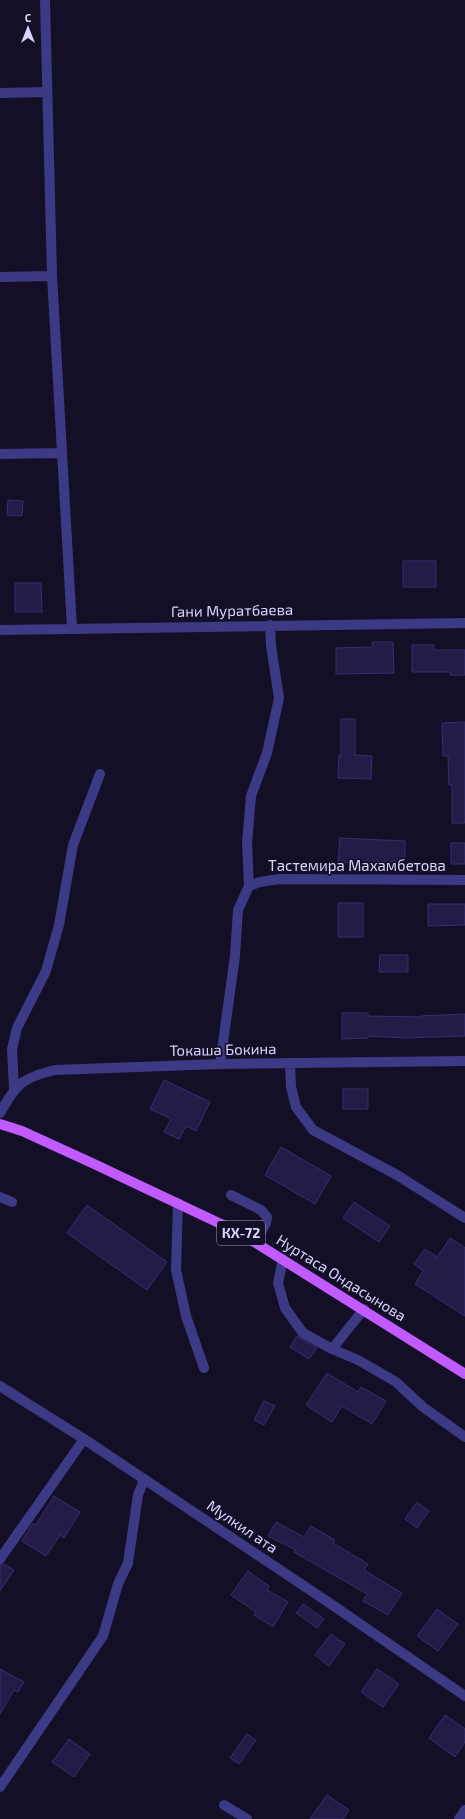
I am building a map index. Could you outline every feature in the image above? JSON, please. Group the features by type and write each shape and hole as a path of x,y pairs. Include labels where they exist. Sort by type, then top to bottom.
{"main road":[{"name":"Нуртаса Ондасынова","path":"0,1124 22,1131 240,1233 364,1309 465,1374"}],"street":[{"path":"45,0 52,276 72,628"},
{"path":"0,92 47,92"},
{"path":"0,276 52,276"},
{"path":"0,454 61,453"},
{"name":"Гани Муратбаева","path":"0,630 465,623"},
{"path":"220,1064 235,956 238,910 249,886 247,843 251,796 267,753 279,698 271,646 270,625"},
{"path":"14,1089 12,1049 17,1028 46,971 58,925 73,845 100,774"},
{"name":"Тастемира Махамбетова","path":"249,886 260,882 279,880 465,880"},
{"name":"Токаша Бокина","path":"0,1113 14,1089 31,1077 55,1070 220,1064 465,1061"},
{"path":"290,1064 291,1087 296,1107 313,1130 397,1175 465,1218"},
{"path":"231,1195 261,1210 267,1217 266,1223 256,1242"},
{"path":"0,1197 12,1202"},
{"path":"178,1203 176,1270 186,1316 204,1368"},
{"path":"283,1259 278,1283 285,1308 302,1333 332,1349 358,1360 396,1382 423,1406 465,1437"},
{"path":"332,1349 364,1309"},
{"name":"Мулкил ата","path":"0,1386 84,1439 328,1602 465,1696"},
{"path":"0,1560 84,1439"},
{"path":"0,1787 103,1636 118,1584 128,1563 138,1495 144,1480"},
{"path":"224,1805 247,1819"},
{"path":"459,1819 465,1810"}],"building":[{"path":"8,500 23,501 22,516 7,515"},
{"path":"403,561 436,561 436,587 403,587"},
{"path":"15,583 41,583 42,612 15,612"},
{"path":"372,642 393,642 394,673 336,674 336,648 373,647"},
{"path":"412,645 434,645 434,650 465,650 465,675 450,675 450,672 412,672"},
{"path":"341,719 355,719 355,755 372,756 371,779 338,778 339,755 341,755"},
{"path":"465,722 465,823 452,823 452,785 449,785 448,756 443,756 442,723"},
{"path":"340,838 405,841 405,862 366,861 366,864 338,862"},
{"path":"451,843 465,843 465,864 451,864"},
{"path":"338,903 363,903 363,937 338,937"},
{"path":"428,904 465,904 465,925 428,926"},
{"path":"380,955 408,955 408,972 379,972"},
{"path":"342,1013 368,1013 368,1016 422,1017 421,1016 465,1014 465,1036 405,1038 368,1036 368,1038 342,1039"},
{"path":"164,1080 210,1102 196,1131 186,1126 179,1139 164,1132 171,1119 150,1109"},
{"path":"343,1089 368,1089 368,1109 343,1109"},
{"path":"281,1147 331,1176 315,1204 265,1175"},
{"path":"354,1202 390,1226 379,1242 343,1218"},
{"path":"87,1205 167,1262 147,1290 67,1233"},
{"path":"450,1238 465,1248 465,1316 415,1284 423,1271 414,1264 425,1249 437,1257"},
{"path":"297,1336 317,1348 309,1359 290,1347"},
{"path":"327,1373 358,1392 361,1387 386,1401 372,1424 342,1406 332,1422 306,1405"},
{"path":"264,1401 275,1406 264,1425 254,1420"},
{"path":"54,1496 80,1512 64,1538 60,1535 46,1556 22,1541 33,1523 36,1525"},
{"path":"417,1502 429,1511 417,1528 405,1519"},
{"path":"276,1522 304,1537 311,1526 335,1540 333,1543 368,1564 364,1570 402,1593 388,1615 363,1601 367,1594 294,1552 296,1550 268,1536"},
{"path":"4,1564 14,1570 0,1591 0,1565"},
{"path":"248,1571 269,1586 267,1590 288,1602 273,1627 254,1615 256,1612 231,1595"},
{"path":"303,1604 324,1619 317,1628 296,1613"},
{"path":"437,1609 458,1624 438,1651 417,1636"},
{"path":"331,1634 345,1644 329,1666 315,1655"},
{"path":"0,1669 24,1682 18,1692 14,1690 0,1714"},
{"path":"377,1669 399,1684 383,1707 361,1692"},
{"path":"445,1715 465,1729 465,1742 455,1757 429,1738"},
{"path":"247,1734 256,1740 239,1764 230,1758"},
{"path":"69,1739 90,1754 74,1777 52,1762"},
{"path":"327,1795 349,1810 343,1819 310,1819"}]}
